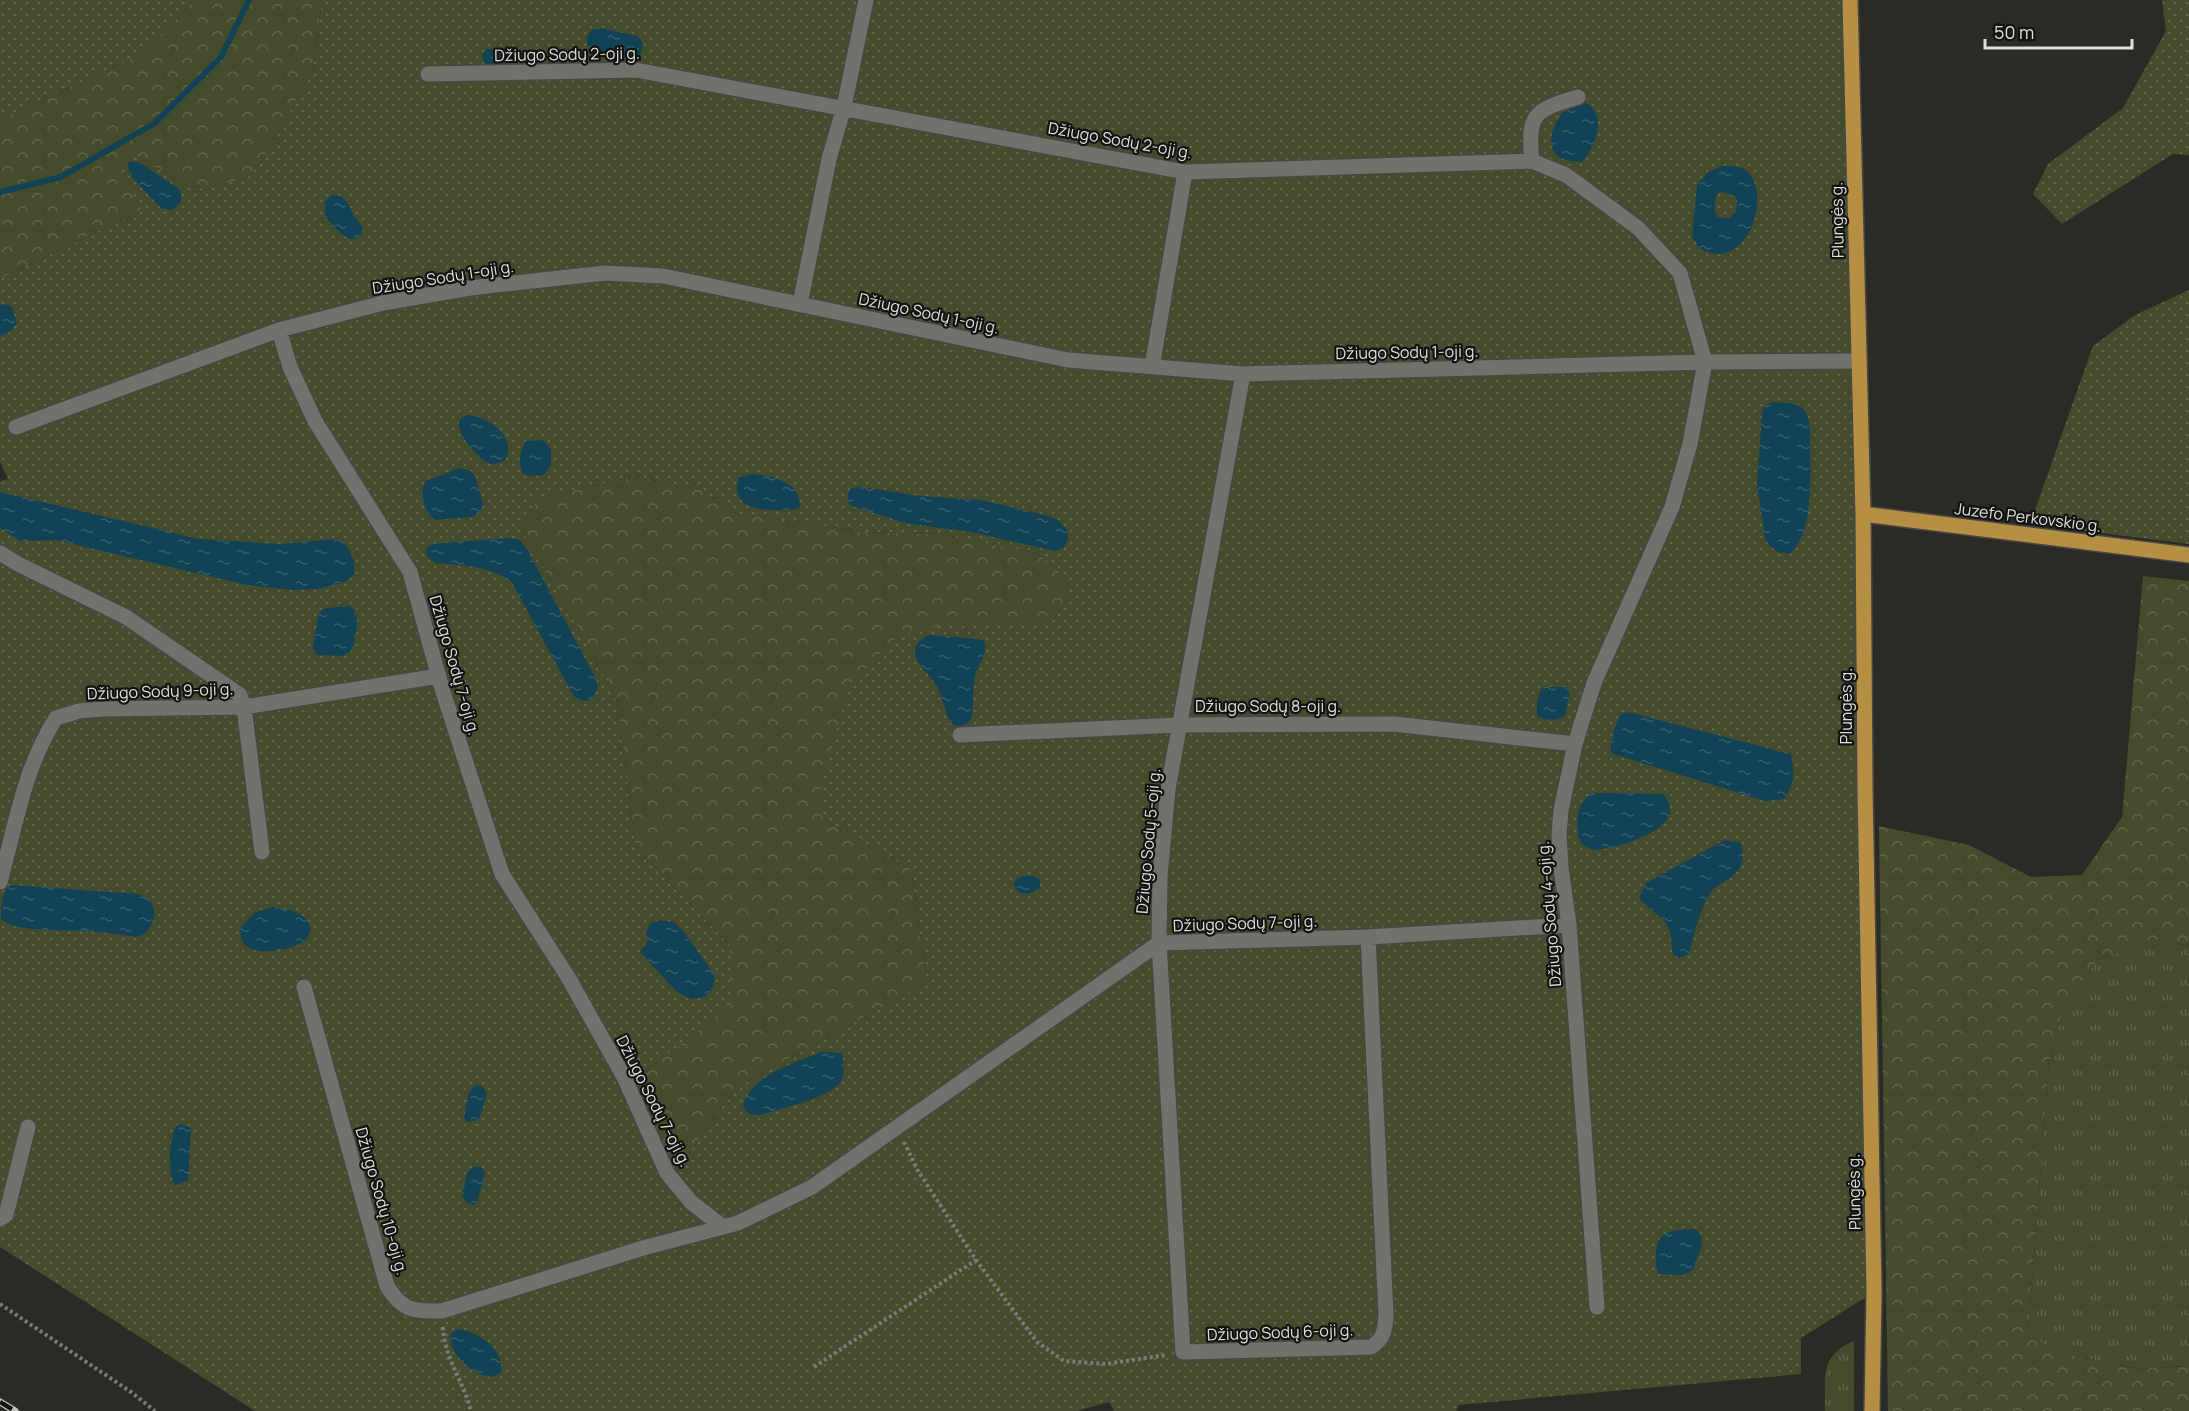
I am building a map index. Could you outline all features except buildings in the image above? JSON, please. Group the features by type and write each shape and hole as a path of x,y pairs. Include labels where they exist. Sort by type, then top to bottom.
{"main road":[{"name":"Plungės g.","path":"1850,0 1863,514 1865,789 1874,1292 1872,1411"},
{"name":"Juzefo Perkovskio g.","path":"1863,514 2189,555"}],"street":[{"path":"800,304 828,159 844,107 866,0"},
{"name":"Džiugo Sodų 2-oji g.","path":"428,74 636,69 1185,172 1532,161 1566,175 1638,228 1680,273 1705,362"},
{"path":"1532,161 1530,129 1537,116 1551,105 1578,97"},
{"path":"1152,367 1185,172"},
{"name":"Džiugo Sodų 1-oji g.","path":"16,427 279,330 383,303 459,290 605,273 663,276 1068,360 1243,374 1705,362 1859,361"},
{"name":"Džiugo Sodų 7-oji g.","path":"279,330 290,367 315,421 410,572 439,676 502,874 568,977 624,1077 668,1173 691,1202 723,1227 738,1223 812,1187 1159,943 1368,937 1569,925"},
{"name":"Džiugo Sodų 4-oji g.","path":"1597,1307 1569,925 1561,868 1561,810 1575,744 1594,683 1672,507 1690,444 1705,362"},
{"name":"Džiugo Sodų 5-oji g.","path":"1183,1353 1159,943 1160,876 1168,789 1243,374"},
{"path":"0,553 126,617 240,695 244,707 262,852"},
{"name":"Džiugo Sodų 9-oji g.","path":"0,882 29,774 43,738 56,718 79,711 103,709 244,707 439,676"},
{"name":"Džiugo Sodų 8-oji g.","path":"960,735 1179,725 1394,724 1575,744"},
{"name":"Džiugo Sodų 6-oji g.","path":"1183,1353 1371,1347 1380,1341 1386,1315 1368,937"},
{"name":"Džiugo Sodų 10-oji g.","path":"304,987 387,1286 395,1299 404,1307 415,1311 442,1311 643,1248 723,1227"},
{"path":"0,1220 6,1215 28,1126"}],"path":[{"path":"897,1128 918,1171 976,1260 1037,1342 1064,1361 1106,1364 1183,1353"},
{"path":"814,1366 976,1260"},
{"path":"0,1304 131,1392 155,1411"},
{"path":"442,1311 443,1338 471,1411"}],"green space":[{"path":"0,0 194,0 144,53 0,119"},
{"path":"194,0 322,0 313,70 261,163 248,177 206,190 184,184 137,156 139,203 142,210 0,279 0,119 143,53"},
{"path":"322,0 1850,0 1874,1292 1801,1338 1801,1374 1459,1405 1456,1411 1114,1411 1109,1402 1077,1411 255,1411 0,1247 0,481 8,479 0,462 0,279 142,210 119,171 120,163 129,156 137,156 184,184 206,190 248,177 261,163 313,70","holes":["636,476 701,490 739,515 862,532 941,534 1036,553 1057,568 1068,586 1064,605 1051,622 941,625 898,636 851,683 820,783 824,820 911,869 927,983 735,1088 677,1171 632,1081 720,1015 730,998 730,946 635,846 617,702 521,528 538,498"]},
{"path":"2162,0 2189,0 2189,155 2173,154 2062,224 2033,194 2048,164 2123,108 2166,31"},
{"path":"2189,290 2189,544 2030,524 2093,346 2135,315"},
{"path":"636,476 701,490 739,515 862,532 941,534 1036,553 1057,568 1068,586 1064,605 1051,622 1013,625 824,820 911,869 927,983 735,1088 677,1171 632,1081 720,1015 730,946 635,846 617,702 521,528 538,498"},
{"path":"2143,576 2189,581 2189,946 2160,939 2098,959 2063,1011 2049,1065 2028,1331 2051,1350 2135,1369 2189,1366 2189,1411 1888,1411 1879,826 1969,845 2031,877 2082,875 2122,817"},
{"path":"2160,939 2189,946 2189,1366 2135,1369 2051,1350 2028,1331 2049,1065 2063,1011 2098,959"},
{"path":"1854,1341 1854,1411 1825,1411 1825,1378 1829,1361 1842,1347"}],"water":[{"path":"600,28 637,36 643,45 640,55 630,58 594,52 589,49 586,38 593,29"},
{"path":"487,49 513,50 516,51 518,58 512,63 486,64 483,62 482,54"},
{"path":"1583,102 1591,106 1596,113 1598,130 1592,148 1582,162 1559,156 1553,150 1551,142 1552,133 1561,114 1569,105"},
{"path":"130,162 139,162 179,189 181,202 172,210 161,208 131,175 127,165"},
{"path":"1721,166 1744,169 1752,178 1756,190 1755,218 1749,232 1731,251 1718,254 1700,249 1692,237 1697,185 1707,173","holes":["1718,193 1735,196 1736,212 1728,218 1717,217 1714,205"]},
{"path":"332,195 344,199 361,225 362,234 357,238 347,238 325,217 325,202"},
{"path":"0,305 11,306 17,323 11,331 0,336"},
{"path":"1773,402 1794,404 1803,408 1810,427 1808,513 1799,543 1790,553 1780,553 1765,539 1757,484 1762,413 1764,406"},
{"path":"468,415 492,424 505,436 508,452 505,460 491,464 469,446 459,424 461,418"},
{"path":"543,440 551,449 551,465 544,475 523,474 520,458 526,441"},
{"path":"460,468 471,471 475,477 483,503 482,508 473,517 435,520 423,502 422,491 426,481"},
{"path":"753,474 776,478 790,485 799,498 800,506 792,510 769,510 746,504 738,494 739,477"},
{"path":"862,487 919,496 981,500 1044,515 1058,520 1067,530 1068,539 1064,548 1055,551 971,532 905,523 852,506 848,502 851,488"},
{"path":"0,492 199,539 280,544 338,539 352,555 354,575 344,582 318,589 292,590 247,585 56,540 21,541 0,528"},
{"path":"509,538 520,540 528,551 596,679 598,687 592,699 577,699 573,695 511,581 484,569 436,563 428,558 426,552 432,544"},
{"path":"350,606 354,610 357,621 351,651 343,656 316,655 313,647 319,612 326,608"},
{"path":"929,635 984,641 985,650 977,669 973,690 971,718 963,726 951,723 938,688 915,654 915,648 920,641"},
{"path":"1543,687 1563,687 1570,692 1565,715 1559,719 1538,717 1538,701"},
{"path":"1628,712 1791,754 1793,773 1790,788 1784,799 1765,801 1613,754 1610,749 1615,727 1621,714"},
{"path":"1595,793 1663,794 1670,806 1668,817 1660,827 1647,835 1617,846 1592,850 1581,843 1577,821 1580,807 1589,796"},
{"path":"1725,840 1741,843 1741,865 1708,897 1699,918 1689,954 1679,958 1673,954 1670,932 1666,924 1639,898 1646,883"},
{"path":"1034,876 1040,880 1040,887 1029,893 1016,890 1014,883 1017,878"},
{"path":"11,885 138,894 151,902 154,908 153,920 146,931 135,937 95,931 19,927 1,919 3,895"},
{"path":"273,907 302,916 309,924 307,939 285,949 253,950 241,938 241,927 254,913"},
{"path":"658,920 674,922 684,932 714,974 714,986 705,997 690,999 676,991 640,952 650,938 645,934 651,923"},
{"path":"821,1052 842,1053 843,1074 841,1081 835,1087 816,1098 761,1115 746,1111 743,1105 755,1085 775,1071"},
{"path":"481,1085 487,1093 479,1120 467,1122 464,1118 469,1093 475,1086"},
{"path":"181,1124 191,1128 188,1180 175,1186 172,1180 170,1148 176,1126"},
{"path":"473,1167 481,1167 485,1173 477,1202 473,1205 467,1203 462,1196 467,1173"},
{"path":"1695,1229 1701,1234 1702,1245 1693,1270 1683,1275 1659,1274 1656,1267 1657,1246 1663,1235 1674,1231"},
{"path":"458,1329 473,1333 495,1349 501,1365 501,1373 492,1377 477,1372 457,1356 451,1341 451,1333"}],"waterway":[{"path":"0,192 61,177 155,123 221,57 249,0"}],"railway":[{"path":"0,1402 15,1411"}]}
